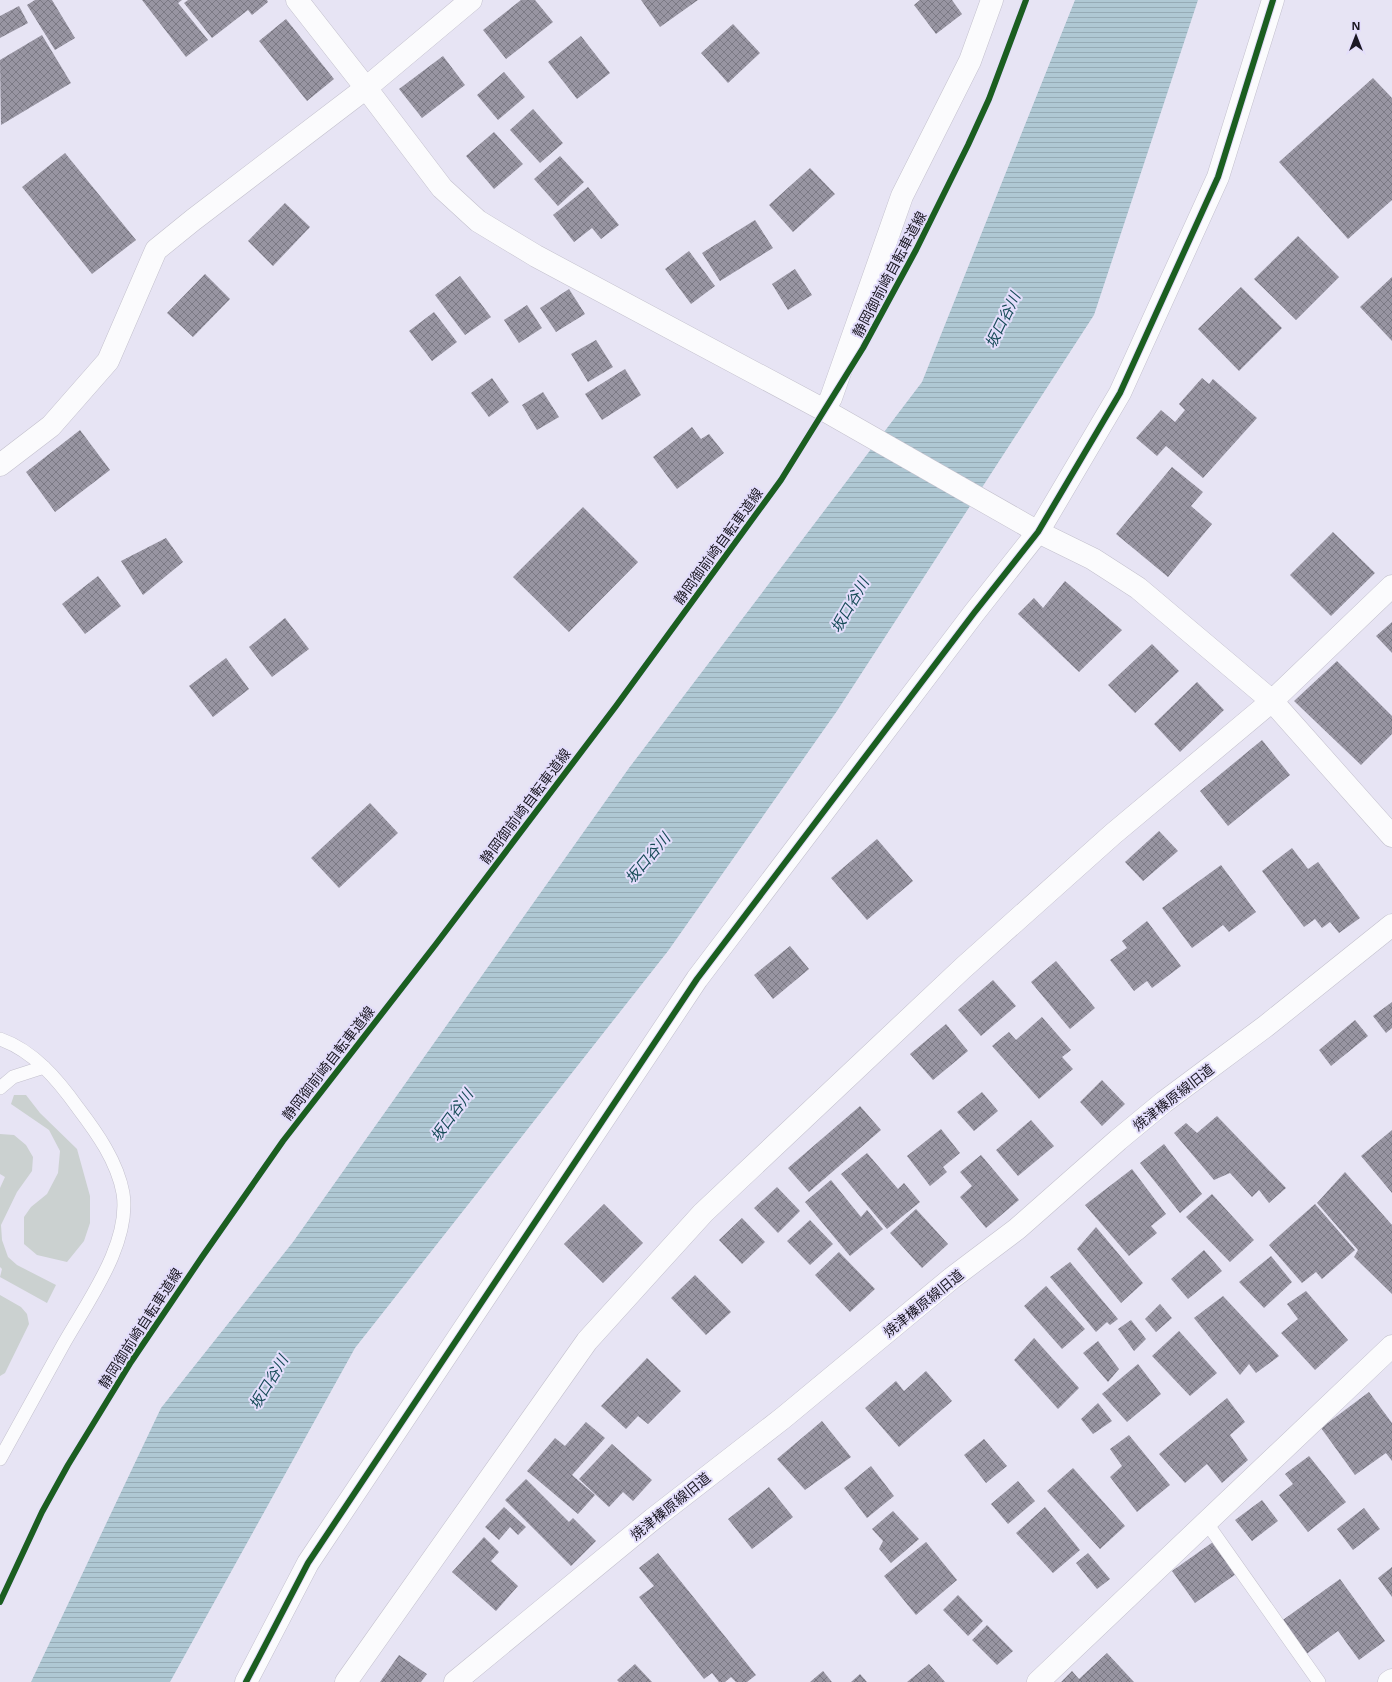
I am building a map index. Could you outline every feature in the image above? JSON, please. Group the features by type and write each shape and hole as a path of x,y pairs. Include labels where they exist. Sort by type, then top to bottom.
{"street":[{"path":"297,0 442,188 478,221 536,256 831,414 1038,532 1093,559 1138,588 1272,701 1392,836"},
{"path":"0,464 51,426 108,361 156,250 366,88 471,0"},
{"path":"831,414 831,398 902,196 970,61 992,0"},
{"path":"246,1682 308,1563 697,979 969,619 1038,532 1120,393 1218,177 1273,0"},
{"path":"346,1682 587,1341 703,1213 963,968 1113,834 1272,701 1392,586"},
{"name":"焼津榛原線旧道","path":"455,1682 653,1519 784,1418 952,1278 1017,1229 1118,1140 1164,1102 1266,1026 1392,925"},
{"path":"1038,1682 1392,1346"}],"lane":[{"path":"0,1039 10,1042 24,1051 44,1067 65,1090 92,1126 111,1158 123,1194 123,1214 120,1235 108,1268 81,1313 0,1459"},
{"path":"0,1088 13,1077 44,1067"},
{"path":"1206,1522 1320,1682"}],"shaded area":[{"path":"14,1095 26,1095 40,1113 77,1149 90,1196 90,1223 84,1241 67,1262 37,1255 24,1244 24,1217 31,1207 47,1194 58,1173 60,1151 49,1130 11,1104"},
{"path":"0,1134 14,1135 26,1145 33,1157 32,1171 17,1192 1,1225 2,1240 8,1257 17,1265 56,1285 47,1303 0,1277 2,1269 0,1267 0,1188 5,1177 0,1174"},
{"path":"0,1295 21,1307 27,1314 29,1324 5,1373 0,1376"}],"water":[{"name":"坂口谷川","path":"1075,0 1198,0 1094,315 837,711 668,951 355,1348 170,1682 31,1682 161,1408 293,1242 629,768 922,382"}],"building":[{"path":"35,0 52,0 75,38 55,50 27,5"},
{"path":"142,0 182,0 178,3 208,40 186,57"},
{"path":"188,0 267,0 268,2 252,15 248,10 212,38 184,3"},
{"path":"521,0 535,0 553,22 506,59 483,30"},
{"path":"641,0 698,0 660,27"},
{"path":"920,0 952,0 962,14 936,34 914,5"},
{"path":"19,6 28,23 0,38 0,16"},
{"path":"286,19 334,79 307,101 259,41"},
{"path":"733,24 760,53 728,83 701,53"},
{"path":"42,35 71,83 1,125 0,60"},
{"path":"581,36 610,73 577,99 548,62"},
{"path":"443,56 465,85 422,118 399,89"},
{"path":"504,72 525,97 498,120 477,95"},
{"path":"1373,78 1392,98 1392,200 1348,239 1279,162"},
{"path":"533,109 563,143 540,163 510,130"},
{"path":"494,132 523,164 494,189 466,156"},
{"path":"65,153 136,240 92,274 22,187"},
{"path":"560,156 584,182 558,206 534,179"},
{"path":"810,168 835,194 793,232 769,205"},
{"path":"588,187 619,225 601,239 592,228 574,242 553,215"},
{"path":"285,203 310,227 273,266 248,241"},
{"path":"755,220 773,248 720,281 702,253"},
{"path":"1298,236 1339,277 1296,320 1254,279"},
{"path":"689,251 715,286 691,304 665,269"},
{"path":"795,269 812,295 788,310 772,284"},
{"path":"205,274 230,299 193,337 167,313"},
{"path":"460,276 491,317 465,335 435,295"},
{"path":"1392,277 1392,341 1360,307"},
{"path":"1241,287 1282,328 1239,371 1198,329"},
{"path":"569,289 585,314 556,332 540,308"},
{"path":"527,305 542,328 519,343 504,320"},
{"path":"434,312 457,342 432,361 409,331"},
{"path":"596,340 613,367 588,382 571,354"},
{"path":"625,369 641,395 602,420 585,394"},
{"path":"492,378 509,402 489,417 471,393"},
{"path":"1202,378 1209,384 1213,379 1257,418 1203,478 1166,446 1157,456 1136,438 1161,410 1175,422 1185,410 1179,404"},
{"path":"543,392 559,417 537,430 522,405"},
{"path":"692,427 701,439 709,434 724,453 677,489 653,457"},
{"path":"80,430 110,470 55,512 26,472"},
{"path":"1172,467 1203,492 1191,506 1212,524 1168,577 1116,534"},
{"path":"583,507 638,562 569,632 513,577"},
{"path":"1333,532 1375,573 1331,616 1290,575"},
{"path":"166,538 183,562 143,595 121,561"},
{"path":"98,576 121,606 85,634 62,604"},
{"path":"1065,581 1122,630 1079,672 1018,614 1034,598 1043,608"},
{"path":"285,618 309,649 272,677 249,647"},
{"path":"1392,622 1392,653 1376,636"},
{"path":"1152,644 1179,671 1135,713 1108,685"},
{"path":"226,658 249,689 213,717 189,686"},
{"path":"1337,661 1392,716 1392,734 1361,765 1294,701"},
{"path":"1197,682 1224,710 1180,752 1154,724"},
{"path":"1262,740 1290,775 1228,826 1200,791"},
{"path":"370,803 398,833 339,888 311,858"},
{"path":"1159,831 1178,851 1143,881 1125,862"},
{"path":"877,839 913,881 867,920 831,878"},
{"path":"1292,848 1308,869 1318,862 1360,918 1339,933 1330,922 1322,928 1315,919 1304,927 1262,871"},
{"path":"1221,865 1256,912 1229,932 1223,925 1192,948 1162,908"},
{"path":"1147,921 1181,966 1152,988 1147,981 1134,991 1110,960 1127,948 1122,941"},
{"path":"790,946 809,969 773,999 754,975"},
{"path":"1056,961 1095,1008 1070,1029 1031,982"},
{"path":"993,980 1016,1006 981,1036 958,1010"},
{"path":"1392,1002 1392,1028 1386,1033 1373,1016"},
{"path":"1042,1017 1071,1050 1062,1057 1073,1069 1039,1099 992,1046 1009,1032 1016,1040"},
{"path":"1355,1020 1368,1036 1331,1066 1319,1050"},
{"path":"946,1024 968,1051 933,1080 910,1054"},
{"path":"1102,1080 1125,1104 1102,1126 1080,1102"},
{"path":"982,1092 998,1111 974,1131 957,1112"},
{"path":"860,1106 881,1130 809,1192 788,1168"},
{"path":"1217,1116 1286,1188 1269,1203 1259,1190 1252,1197 1230,1173 1214,1180 1174,1133 1186,1123 1197,1133"},
{"path":"1031,1120 1054,1146 1018,1176 996,1150"},
{"path":"941,1129 960,1153 943,1167 947,1172 930,1186 907,1156"},
{"path":"1392,1130 1392,1193 1361,1156"},
{"path":"1164,1144 1202,1194 1180,1213 1140,1163"},
{"path":"867,1153 898,1189 904,1183 920,1202 887,1229 841,1174"},
{"path":"981,1155 1019,1200 986,1228 960,1197 972,1186 960,1172"},
{"path":"1132,1169 1166,1214 1151,1226 1157,1233 1129,1256 1085,1205"},
{"path":"1345,1172 1392,1225 1392,1294 1354,1257 1358,1250 1317,1203"},
{"path":"831,1180 861,1217 867,1210 883,1229 850,1256 805,1202"},
{"path":"777,1187 800,1211 778,1233 754,1208"},
{"path":"1212,1194 1254,1240 1230,1262 1186,1217"},
{"path":"604,1204 643,1243 603,1283 564,1244"},
{"path":"1315,1204 1355,1250 1322,1279 1316,1272 1302,1283 1269,1245"},
{"path":"916,1209 948,1244 922,1268 890,1233"},
{"path":"742,1218 765,1242 742,1264 719,1240"},
{"path":"810,1220 833,1244 810,1265 787,1241"},
{"path":"1096,1227 1143,1283 1121,1303 1077,1249"},
{"path":"1204,1250 1222,1271 1188,1299 1171,1279"},
{"path":"839,1252 875,1289 850,1312 815,1275"},
{"path":"1271,1256 1292,1282 1264,1308 1239,1282"},
{"path":"1070,1262 1118,1319 1110,1325 1107,1322 1096,1332 1050,1277"},
{"path":"695,1275 731,1312 706,1335 671,1298"},
{"path":"1046,1286 1085,1329 1062,1349 1024,1306"},
{"path":"1306,1291 1348,1340 1315,1370 1281,1333 1298,1319 1287,1304"},
{"path":"1223,1296 1279,1356 1256,1373 1249,1364 1240,1375 1194,1318"},
{"path":"1160,1304 1172,1318 1156,1332 1145,1319"},
{"path":"1131,1320 1146,1339 1134,1351 1118,1329"},
{"path":"1179,1331 1217,1373 1190,1396 1152,1356"},
{"path":"1034,1338 1079,1388 1058,1409 1014,1360"},
{"path":"1098,1341 1119,1369 1108,1382 1083,1353"},
{"path":"647,1358 681,1391 648,1424 638,1416 626,1429 601,1406"},
{"path":"1138,1364 1161,1394 1127,1422 1102,1394"},
{"path":"926,1371 952,1401 899,1447 865,1408 896,1381 904,1391"},
{"path":"1369,1392 1392,1423 1392,1461 1386,1453 1355,1475 1321,1428"},
{"path":"1227,1398 1245,1422 1230,1435 1248,1460 1222,1483 1207,1464 1185,1483 1159,1454"},
{"path":"1098,1403 1112,1421 1093,1434 1081,1419"},
{"path":"822,1421 851,1457 805,1490 777,1459"},
{"path":"586,1422 605,1438 572,1475 595,1495 578,1514 527,1471 555,1438 565,1446"},
{"path":"1129,1435 1170,1485 1137,1512 1110,1477 1122,1466 1110,1449"},
{"path":"984,1439 1007,1466 986,1483 964,1455"},
{"path":"612,1444 652,1480 633,1501 623,1492 609,1507 579,1479"},
{"path":"1309,1456 1346,1502 1308,1532 1279,1495 1293,1484 1285,1474"},
{"path":"871,1466 894,1496 867,1518 844,1488"},
{"path":"1073,1468 1125,1526 1100,1549 1047,1491"},
{"path":"526,1479 569,1522 573,1518 596,1541 571,1566 505,1500"},
{"path":"1018,1481 1035,1501 1008,1524 991,1504"},
{"path":"769,1487 793,1517 752,1549 728,1519"},
{"path":"1262,1500 1278,1521 1252,1541 1235,1520"},
{"path":"504,1507 526,1527 518,1535 510,1527 499,1540 485,1527"},
{"path":"1045,1507 1080,1550 1053,1573 1016,1533"},
{"path":"1364,1508 1380,1529 1353,1550 1337,1529"},
{"path":"893,1511 919,1539 891,1563 879,1549 883,1541 872,1529"},
{"path":"484,1537 499,1552 491,1561 518,1586 496,1611 452,1572"},
{"path":"926,1542 957,1580 916,1615 884,1576"},
{"path":"1213,1542 1236,1574 1195,1603 1172,1571"},
{"path":"658,1553 756,1675 747,1682 736,1682 731,1677 725,1682 719,1682 712,1673 704,1679 639,1597 654,1586 639,1568"},
{"path":"1088,1553 1110,1579 1097,1589 1076,1563"},
{"path":"1392,1567 1392,1597 1378,1578"},
{"path":"1340,1579 1385,1641 1359,1660 1338,1631 1305,1655 1280,1622"},
{"path":"958,1595 983,1621 968,1636 943,1610"},
{"path":"987,1625 1013,1651 997,1665 972,1640"},
{"path":"1107,1653 1134,1682 1061,1682 1072,1671 1079,1679"},
{"path":"399,1655 427,1674 421,1682 380,1682"},
{"path":"635,1664 652,1682 619,1682 617,1680"},
{"path":"929,1664 945,1682 907,1682"},
{"path":"823,1671 832,1682 810,1682"},
{"path":"860,1674 867,1682 851,1682"}],"cycle path":[{"name":"静岡御前崎自転車道線","path":"0,1602 42,1512 68,1465 131,1362 202,1257 283,1141 436,944 616,706 781,480 863,348 916,250 989,99 1026,0"},
{"path":"246,1682 308,1563 697,979 974,613 1038,532 1120,393 1218,177 1273,0"}]}
